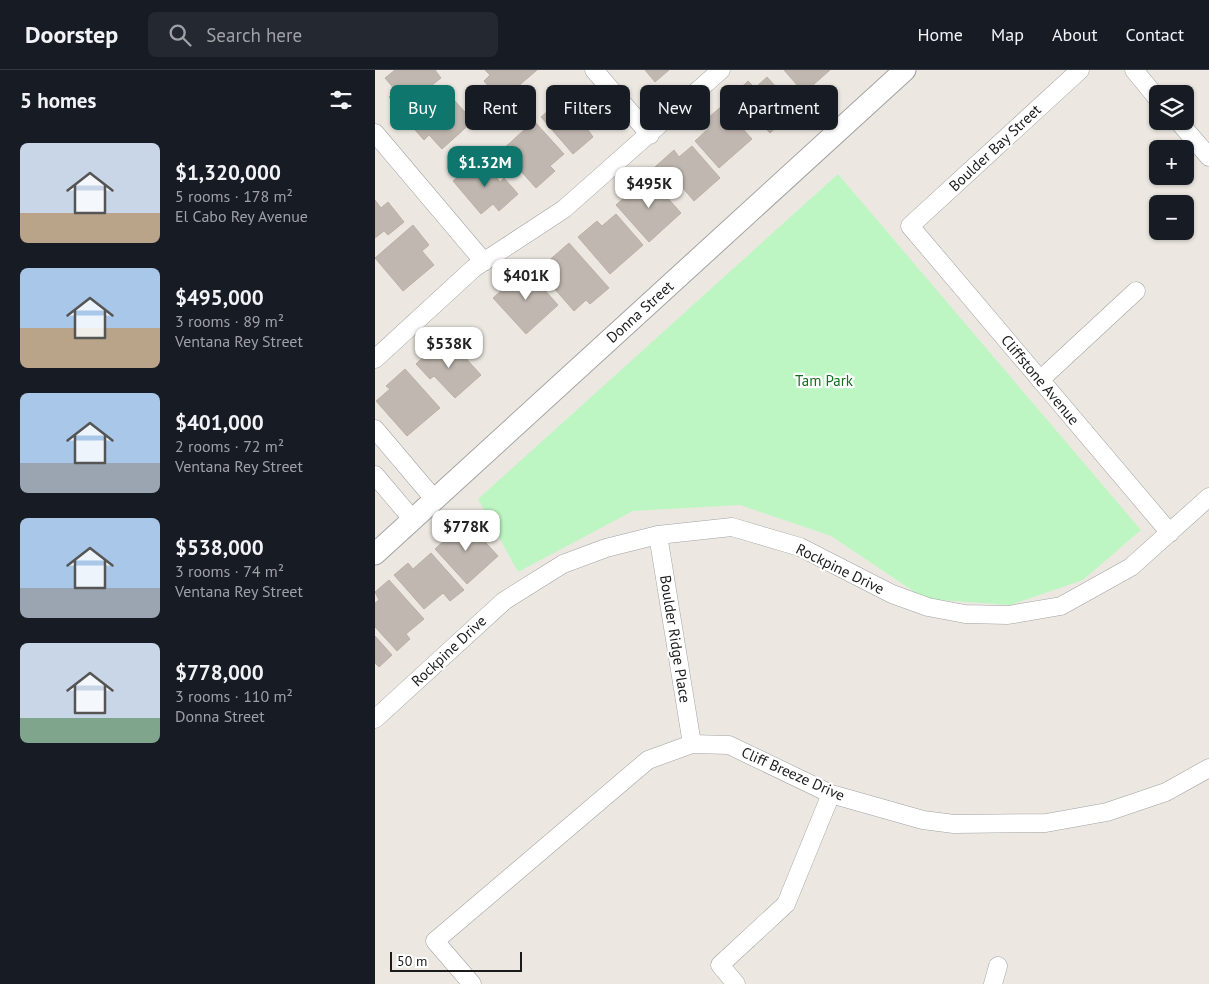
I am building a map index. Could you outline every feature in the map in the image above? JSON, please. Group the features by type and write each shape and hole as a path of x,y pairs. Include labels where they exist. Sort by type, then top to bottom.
{"street":[{"path":"594,70 650,135"},
{"path":"375,359 456,283 564,209 650,135 721,70"},
{"name":"Boulder Bay Street","path":"910,226 1080,70"},
{"path":"1134,70 1149,88"},
{"name":"Donna Street","path":"375,554 896,73"},
{"path":"1186,130 1209,158"},
{"path":"375,133 484,262"},
{"name":"Cliffstone Avenue","path":"910,226 1170,533"},
{"path":"1040,380 1136,291"},
{"path":"375,429 435,500"},
{"path":"375,475 413,520"},
{"name":"Rockpine Drive","path":"375,719 504,601 563,564 606,548 658,535 732,527 800,547 892,594 928,607 965,614 1007,614 1061,606 1131,567 1209,497"},
{"name":"Boulder Ridge Place","path":"658,535 692,744"},
{"name":"Cliff Breeze Drive","path":"472,984 435,941 648,760 692,744 729,745 831,794 923,820 954,824 1046,823 1116,809 1166,792 1209,768"},
{"path":"737,984 720,965 786,904 831,794"},
{"path":"993,984 998,966"}],"green space":[{"name":"Tam Park","path":"838,174 1141,530 1083,580 1010,605 925,599 831,536 740,505 633,511 518,572 478,499"}],"building":[{"path":"395,70 435,70 441,78 432,85 391,85 385,78"},
{"path":"485,70 537,70 520,85 487,85 484,81 490,75"},
{"path":"645,70 669,70 655,82"},
{"path":"784,70 830,70 813,85 797,85"},
{"path":"767,77 774,85 758,85"},
{"path":"748,81 752,85 744,85"},
{"path":"455,101 465,112 465,128 442,149 429,135 424,140 415,130 455,130"},
{"path":"720,108 720,130 744,130 752,139 719,168 695,141 707,130 710,130 710,116"},
{"path":"546,113 546,123 541,117"},
{"path":"536,123 564,154 550,166 555,171 536,188 502,150 524,130 536,130"},
{"path":"552,130 588,130 593,137 573,154"},
{"path":"692,146 720,178 694,201 675,179 670,184 655,167 674,150 679,157"},
{"path":"480,158 500,182 504,178 518,194 499,211 493,204 481,214 453,181"},
{"path":"648,176 681,213 649,242 616,205"},
{"path":"375,200 381,208 388,202 404,222 388,235 384,231 375,238"},
{"path":"616,214 643,245 610,274 578,237 597,221 602,226"},
{"path":"413,225 429,245 422,251 434,265 403,291 375,258"},
{"path":"569,243 609,288 590,304 586,300 574,311 538,270"},
{"path":"526,269 558,305 526,334 493,298"},
{"path":"452,343 481,375 455,398 434,376 430,379 416,364 434,347 440,354"},
{"path":"405,369 440,408 407,436 376,401 390,389 386,386"},
{"path":"466,521 498,556 467,584 435,549"},
{"path":"431,553 464,590 450,601 443,593 424,609 394,575 408,563 413,569"},
{"path":"389,580 424,619 406,634 410,639 397,651 375,627 375,603 379,600 375,592"},
{"path":"375,636 392,655 379,667 375,663"}]}
